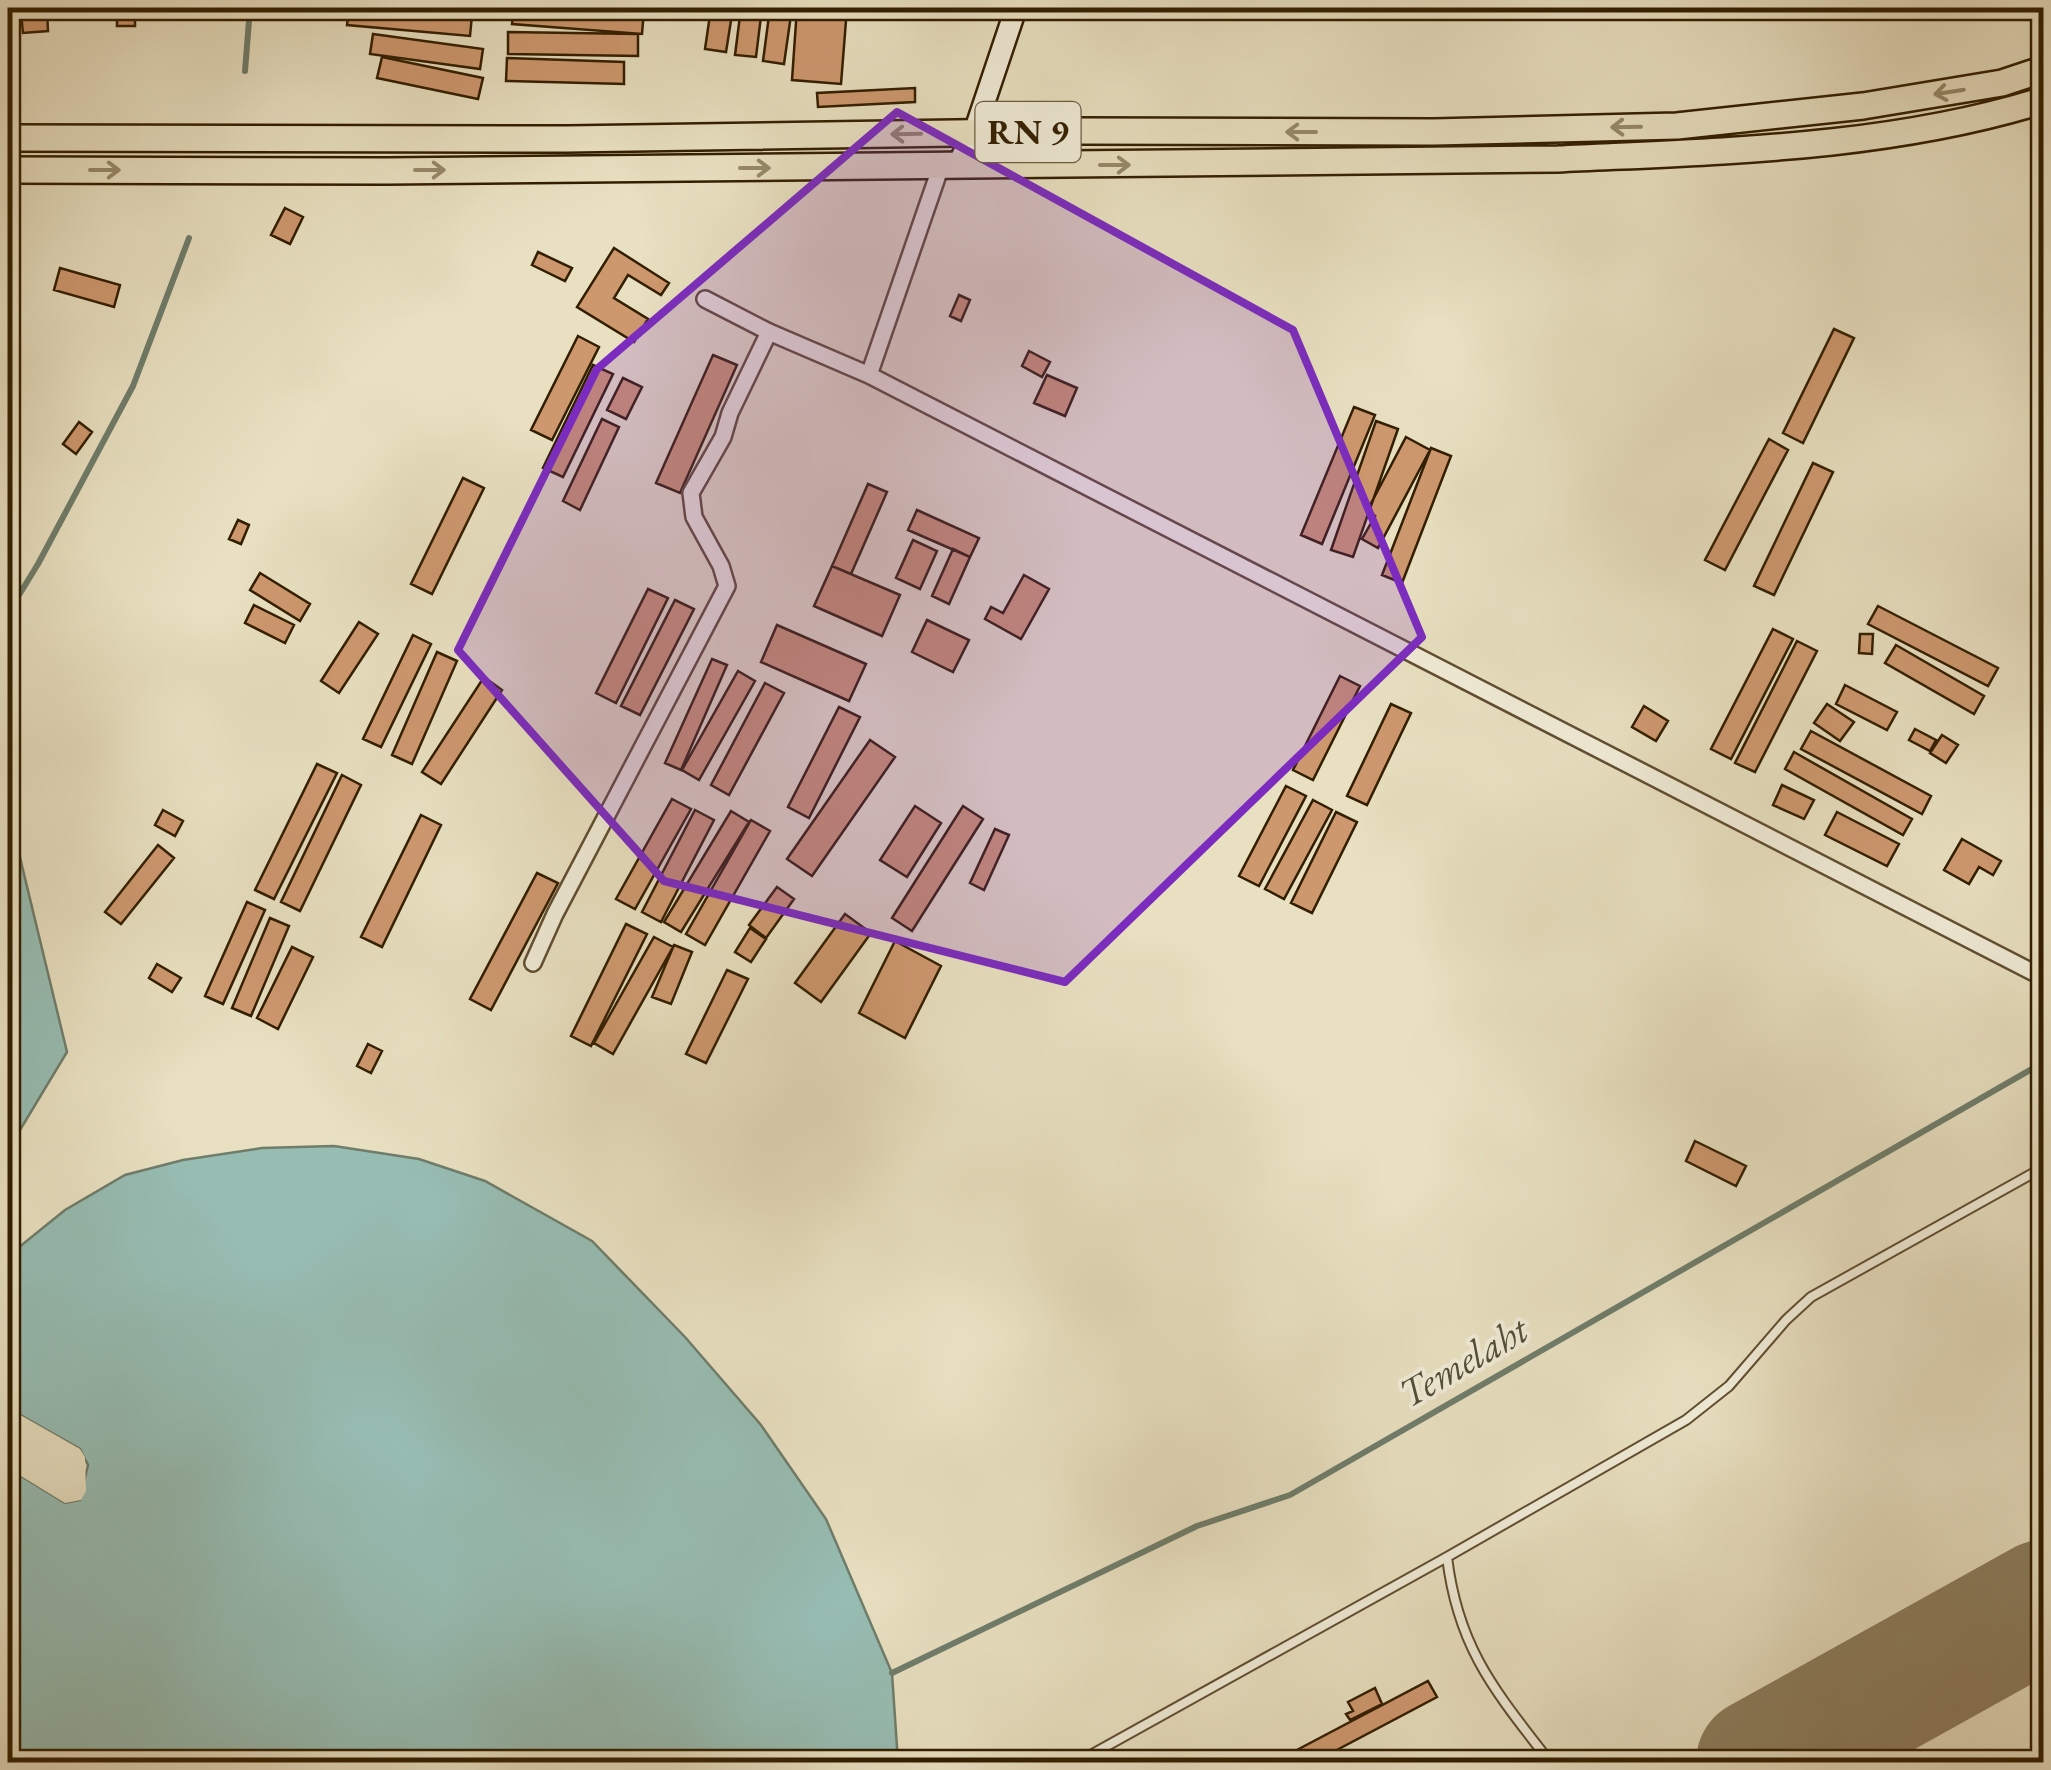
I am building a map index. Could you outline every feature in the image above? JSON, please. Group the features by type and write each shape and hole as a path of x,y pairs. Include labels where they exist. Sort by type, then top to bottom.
{"highway":[{"name":"RN 9","path":"8,138 568,139 974,132 1434,132 1677,126 1863,106 2002,83 2044,69"},
{"name":"RN 9","path":"8,170 1558,159 1876,138 2044,100"}],"main road":[{"path":"949,166 974,132 1016,8"}],"street":[{"path":"869,376 949,166"},
{"path":"705,298 769,332 869,376 2044,978"},
{"path":"533,963 727,586 721,566 694,516 691,493 722,438 769,332"}],"lane":[{"path":"1078,1762 1447,1557 1709,1404 1786,1320 1825,1288 2044,1168"},
{"path":"1447,1557 1454,1604 1470,1648 1494,1689 1550,1762"}],"highlighted area":[{"path":"897,112 1293,330 1422,637 1065,982 664,881 458,650 597,369"}],"water":[{"path":"8,825 16,841 67,1052 8,1150"},
{"path":"334,1146 419,1159 485,1181 592,1241 685,1337 761,1425 826,1519 892,1673 898,1762 8,1762 8,1468 65,1503 80,1500 88,1465 80,1449 8,1408 8,1256 65,1210 125,1175 183,1160 262,1148"}],"pier":[{"path":"8,1408 80,1449 85,1457 86,1491 81,1500 65,1503 8,1468 8,1463 66,1498 77,1496 81,1489 83,1466 76,1453 8,1413"}],"building":[{"path":"349,8 472,15 470,36 347,25"},
{"path":"514,8 644,10 642,34 512,24"},
{"path":"711,8 733,8 726,52 705,49"},
{"path":"741,8 762,8 756,57 735,55"},
{"path":"770,8 792,8 784,64 763,61"},
{"path":"797,8 847,8 841,84 792,80"},
{"path":"47,11 48,31 23,33 21,13"},
{"path":"117,12 135,12 135,26 117,26"},
{"path":"508,32 638,34 638,56 508,54"},
{"path":"373,34 483,49 480,69 370,54"},
{"path":"382,57 483,78 478,99 377,78"},
{"path":"507,58 624,62 624,84 506,81"},
{"path":"915,88 915,102 818,107 817,93"},
{"path":"285,208 303,217 290,244 271,235"},
{"path":"614,248 669,283 661,295 628,275 614,298 648,319 634,342 577,307"},
{"path":"538,252 572,268 565,281 532,265"},
{"path":"60,268 120,285 114,307 54,290"},
{"path":"959,295 970,300 961,321 950,316"},
{"path":"1834,329 1854,338 1803,443 1783,433"},
{"path":"578,336 599,347 552,440 531,430"},
{"path":"1029,351 1050,362 1042,377 1022,366"},
{"path":"713,355 737,365 680,493 656,483"},
{"path":"593,365 613,374 563,477 543,468"},
{"path":"1047,375 1077,388 1065,416 1034,403"},
{"path":"623,378 642,387 626,419 607,410"},
{"path":"1354,407 1375,415 1322,544 1301,535"},
{"path":"602,419 619,427 580,510 563,501"},
{"path":"1376,421 1398,429 1353,557 1331,550"},
{"path":"79,422 92,432 76,454 63,444"},
{"path":"1406,437 1430,450 1378,548 1362,539 1375,516 1367,511"},
{"path":"1769,439 1788,450 1725,570 1705,560"},
{"path":"1431,448 1451,456 1402,583 1382,575"},
{"path":"1813,463 1833,472 1774,595 1754,586"},
{"path":"463,478 484,488 432,594 411,584"},
{"path":"868,484 887,492 851,574 832,566"},
{"path":"917,510 979,538 970,557 908,530"},
{"path":"238,520 249,525 241,544 229,539"},
{"path":"913,540 937,551 920,589 896,578"},
{"path":"953,549 970,557 949,604 932,596"},
{"path":"832,566 900,595 882,636 814,606"},
{"path":"260,573 310,604 300,621 250,590"},
{"path":"1024,575 1049,589 1021,639 985,619 991,607 1003,613"},
{"path":"648,589 668,598 616,703 596,693"},
{"path":"675,600 694,609 640,715 621,706"},
{"path":"254,605 294,625 285,643 245,623"},
{"path":"1878,606 1998,668 1988,686 1868,624"},
{"path":"927,620 969,640 953,672 912,652"},
{"path":"359,622 378,634 339,693 321,681"},
{"path":"777,625 866,664 849,701 761,662"},
{"path":"1773,629 1793,639 1731,759 1711,749"},
{"path":"1860,634 1873,634 1872,654 1859,653"},
{"path":"413,635 431,644 381,747 363,739"},
{"path":"1797,641 1817,651 1755,772 1735,763"},
{"path":"1896,645 1984,696 1974,714 1885,663"},
{"path":"437,652 457,661 412,764 392,755"},
{"path":"712,659 727,665 681,770 665,763"},
{"path":"738,671 755,681 699,780 682,770"},
{"path":"1340,676 1360,686 1313,780 1293,770"},
{"path":"484,677 502,690 441,784 422,772"},
{"path":"765,683 784,693 729,795 711,785"},
{"path":"1845,685 1897,712 1887,730 1836,704"},
{"path":"1391,704 1411,713 1367,805 1347,796"},
{"path":"1827,704 1854,722 1840,741 1814,723"},
{"path":"1644,706 1668,721 1656,741 1632,727"},
{"path":"839,707 860,717 809,818 788,807"},
{"path":"1915,729 1936,740 1930,751 1909,740"},
{"path":"1811,731 1931,796 1922,814 1801,749"},
{"path":"1942,735 1958,745 1946,763 1930,753"},
{"path":"870,740 895,757 812,876 787,859"},
{"path":"1794,752 1912,819 1903,835 1785,769"},
{"path":"317,764 337,773 274,899 255,890"},
{"path":"342,775 361,785 300,911 281,902"},
{"path":"1782,785 1814,800 1804,819 1773,805"},
{"path":"1286,786 1306,796 1259,886 1239,876"},
{"path":"672,799 691,809 635,909 616,899"},
{"path":"1313,800 1332,810 1284,899 1265,889"},
{"path":"915,806 941,823 907,877 880,860"},
{"path":"963,806 983,819 912,931 892,918"},
{"path":"163,810 183,821 175,836 155,825"},
{"path":"695,810 714,820 661,922 642,912"},
{"path":"731,811 749,822 681,932 664,922"},
{"path":"1336,812 1357,822 1312,913 1291,903"},
{"path":"1837,812 1899,844 1887,866 1825,835"},
{"path":"421,815 441,825 382,947 361,937"},
{"path":"751,820 770,831 705,945 686,934"},
{"path":"995,829 1009,835 984,890 970,883"},
{"path":"1962,839 2001,861 1993,875 1979,867 1969,884 1944,870"},
{"path":"158,845 174,858 121,924 105,912"},
{"path":"537,873 558,883 491,1010 470,999"},
{"path":"777,887 794,899 766,938 749,925"},
{"path":"247,902 265,910 223,1004 205,996"},
{"path":"845,914 871,933 821,1002 795,983"},
{"path":"270,918 289,926 251,1016 232,1008"},
{"path":"626,924 647,934 591,1046 571,1036"},
{"path":"750,928 766,939 751,962 735,952"},
{"path":"654,937 673,947 613,1054 594,1043"},
{"path":"895,941 941,966 905,1038 859,1013"},
{"path":"674,945 692,952 671,1004 652,997"},
{"path":"292,947 313,957 278,1029 257,1018"},
{"path":"157,964 181,978 172,992 149,978"},
{"path":"727,970 748,979 706,1063 686,1054"},
{"path":"368,1044 382,1051 371,1073 357,1066"},
{"path":"1695,1141 1746,1166 1736,1186 1686,1161"},
{"path":"1428,1681 1437,1697 1319,1762 1274,1762"},
{"path":"1375,1688 1382,1704 1350,1720 1346,1714 1353,1711 1348,1702"}],"waterway":[{"path":"245,71 250,8"},
{"path":"8,613 133,386 189,238"},
{"name":"Temelaht","path":"892,1673 1197,1526 1290,1495 2044,1062"}],"runway":[{"path":"1760,1762 2044,1604"}]}
